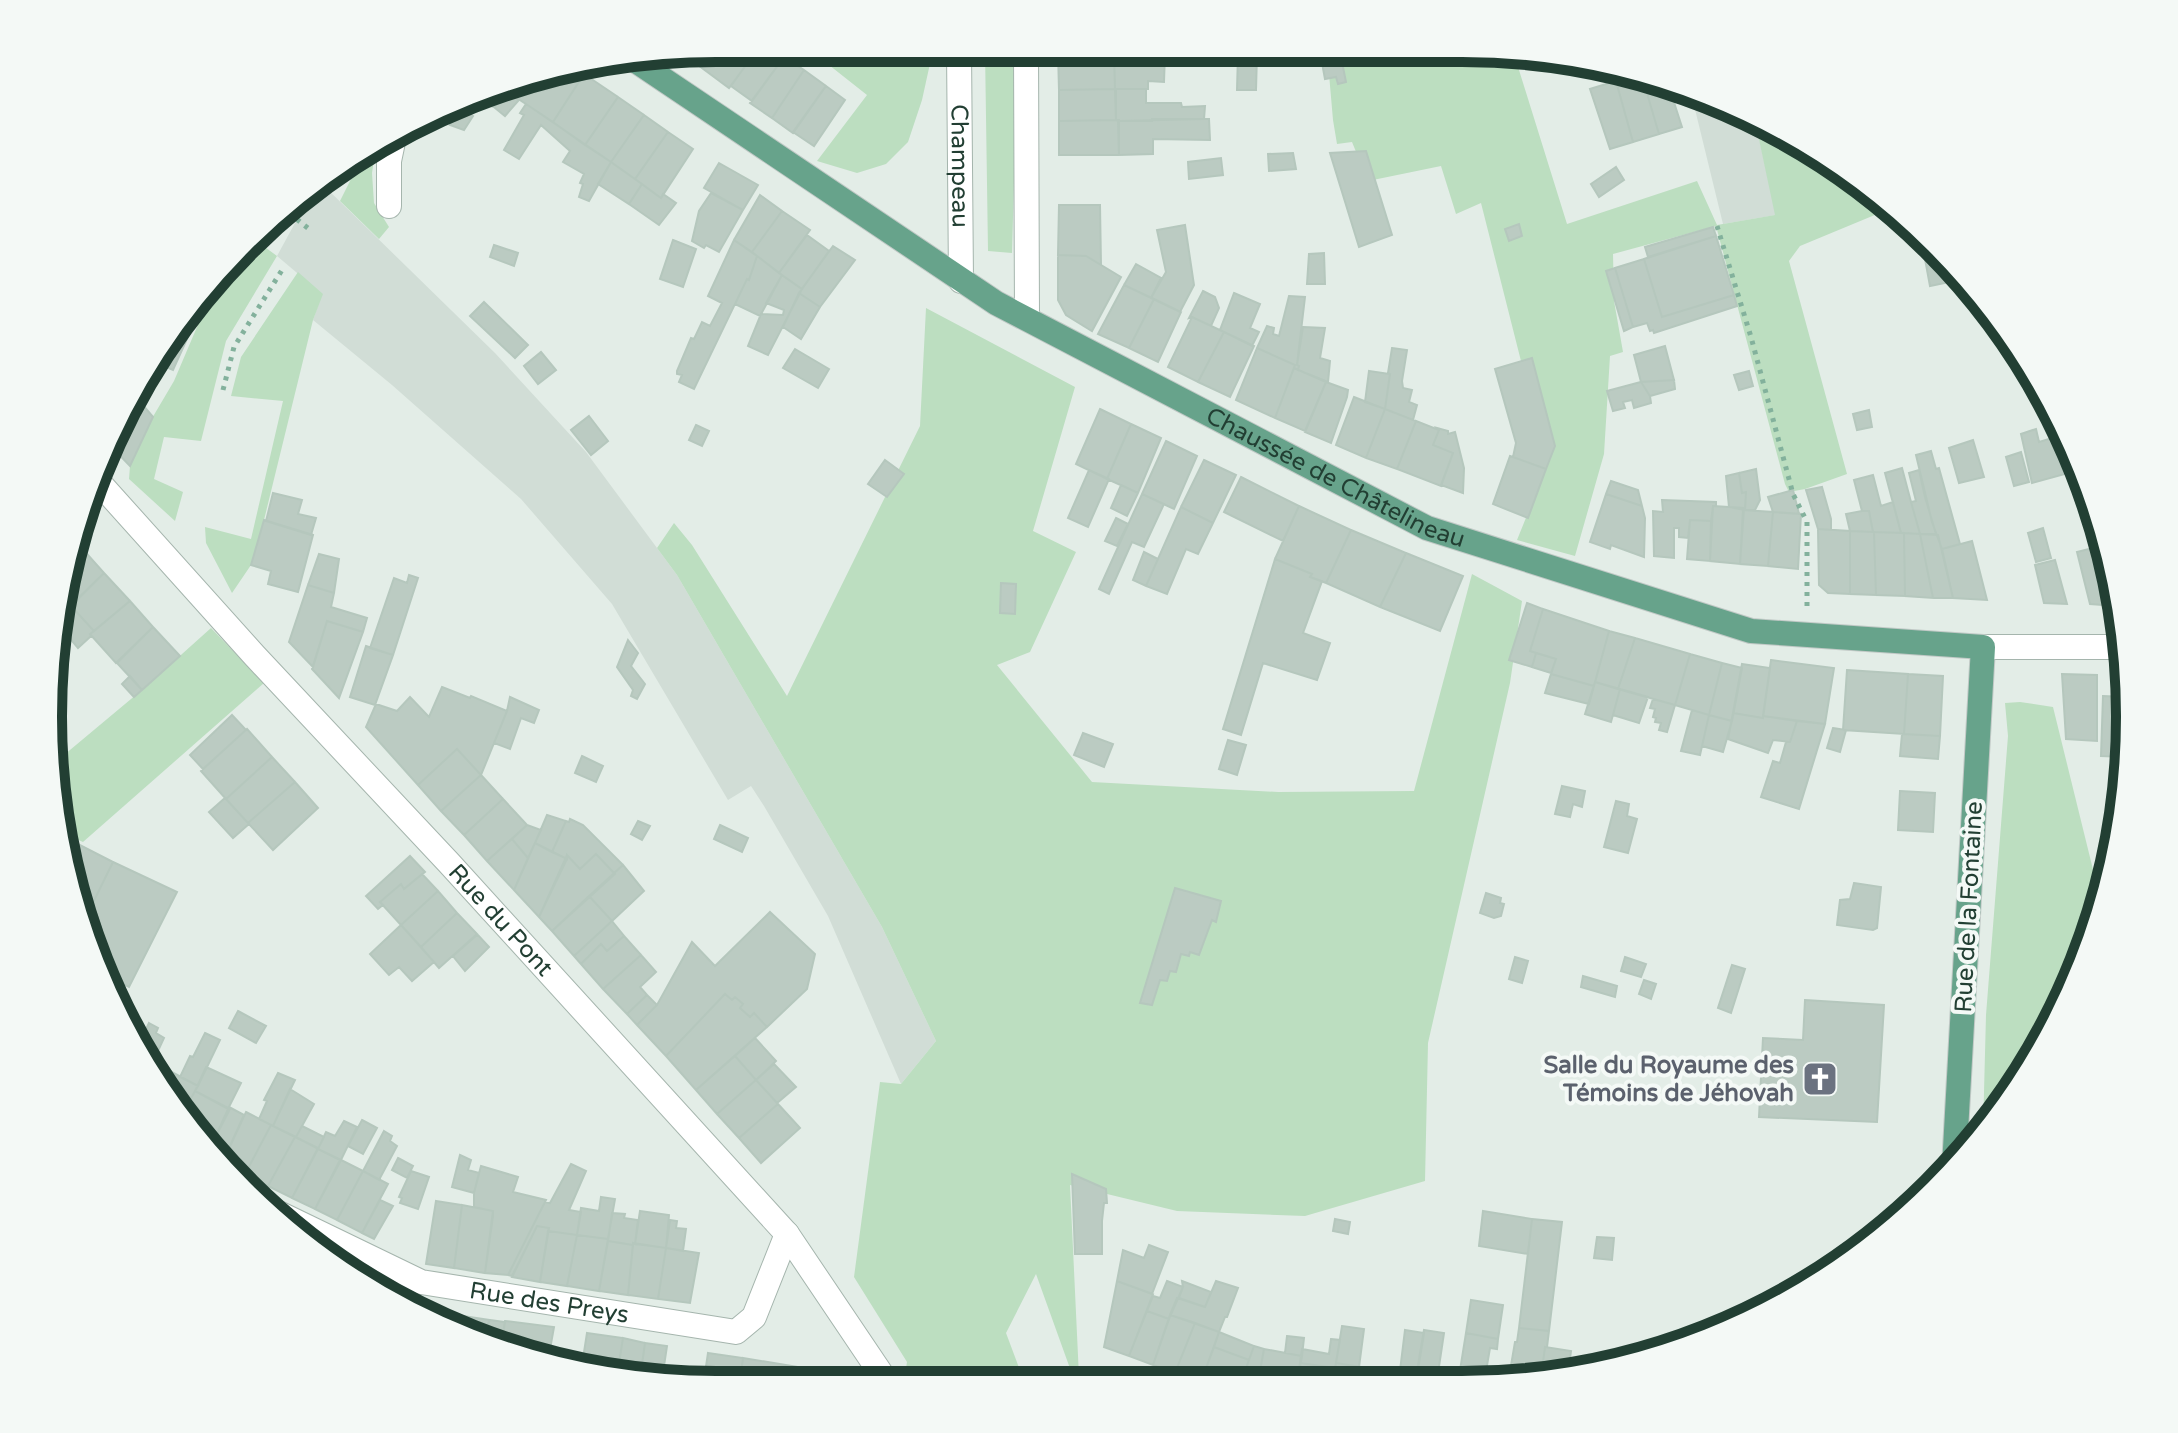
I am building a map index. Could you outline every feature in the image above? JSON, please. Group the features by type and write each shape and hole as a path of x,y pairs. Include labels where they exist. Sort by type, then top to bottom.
{"main road":[{"name":"Chaussée de Châtelineau","path":"644,66 996,303 1427,528 1751,631 1983,647"},
{"name":"Rue de la Fontaine","path":"1955,1147 1983,647"}],"street":[{"name":"Champeau","path":"959,62 961,281"},
{"path":"1026,62 1027,318"},
{"path":"389,206 392,149"},
{"name":"Rue du Pont","path":"104,488 787,1234 879,1371"},
{"name":"Chaussée de Châtelineau","path":"1983,647 2112,647"},
{"name":"Rue des Preys","path":"307,1227 421,1282 736,1332 754,1317 787,1234"}],"path":[{"path":"294,217 309,229"},
{"path":"1717,226 1751,337 1793,494 1807,522 1807,635"},
{"path":"223,390 234,347 282,270"}],"shaded area":[{"path":"1694,105 1758,133 1776,215 1723,224"},
{"path":"328,190 495,353 586,452 677,575 882,927 936,1041 901,1084 828,916 751,786 728,800 612,604 521,499 313,320 322,294 277,256 302,210"}],"green space":[{"path":"831,62 930,62 908,142 886,164 857,173 817,161 867,95 829,65"},
{"path":"985,62 1015,62 1012,253 988,251"},
{"path":"1343,62 1517,65 1567,224 1697,181 1717,225 1775,215 1758,133 1825,172 1860,197 1880,213 1800,246 1789,261 1847,474 1789,492 1716,226 1613,254 1614,301 1623,352 1610,356 1604,454 1575,556 1517,540 1555,446 1521,361 1481,203 1456,214 1441,166 1368,181 1352,142 1337,144 1329,74"},
{"path":"374,159 374,203 389,227 379,239 340,201 355,171"},
{"path":"263,246 277,256 226,341 201,441 164,437 154,479 183,492 175,521 129,479 130,466 151,420 174,381 205,308"},
{"path":"298,272 323,294 313,320 251,565 232,593 206,543 205,527 251,539 283,401 231,396 241,357"},
{"path":"926,308 1075,387 1033,531 1076,552 1030,652 997,665 1092,782 1278,792 1414,791 1472,574 1522,601 1510,683 1428,1043 1425,1181 1305,1216 1177,1211 1070,1185 1079,1371 1071,1371 1036,1274 1006,1333 1020,1371 906,1371 907,1362 854,1277 880,1082 901,1084 936,1041 882,927 677,575 657,548 674,523 692,545 787,696 920,426"},
{"path":"211,628 264,683 83,842 74,838 63,756"},
{"path":"2005,703 2053,707 2095,879 2081,927 2049,1006 2006,1080 1984,1111 1986,1015 2008,736"}],"building":[{"path":"700,62 748,62 729,88 698,65"},
{"path":"748,62 780,62 752,101 731,86"},
{"path":"780,62 792,62 804,70 772,118 750,103"},
{"path":"1058,62 1114,62 1115,89 1059,90"},
{"path":"1114,62 1165,62 1164,82 1148,81 1148,89 1115,89"},
{"path":"1238,62 1257,62 1256,90 1237,90"},
{"path":"1322,62 1342,62 1346,82 1338,84 1336,77 1325,79"},
{"path":"804,70 826,86 793,133 772,118"},
{"path":"582,76 553,122 517,98 521,92"},
{"path":"582,76 586,76 618,97 585,145 553,122"},
{"path":"1616,81 1646,89 1659,134 1633,142"},
{"path":"1616,81 1633,142 1610,149 1590,89"},
{"path":"826,86 845,100 814,146 793,132"},
{"path":"1115,89 1116,120 1059,121 1059,90"},
{"path":"1116,89 1146,89 1146,103 1205,106 1204,119 1118,121"},
{"path":"1646,89 1672,97 1682,127 1659,134"},
{"path":"512,95 519,100 505,116 494,107 500,99"},
{"path":"618,97 644,115 611,162 585,145"},
{"path":"526,104 611,162 589,201 579,197 584,174 563,162 570,151 541,125 519,159 504,150 524,115 520,113"},
{"path":"466,112 473,116 464,130 450,125 455,117"},
{"path":"644,115 668,132 635,179 611,162"},
{"path":"1209,119 1210,140 1153,139 1153,154 1119,155 1118,121"},
{"path":"1119,120 1119,155 1059,155 1059,121"},
{"path":"668,132 693,149 661,198 635,179"},
{"path":"1366,151 1392,235 1359,247 1330,153"},
{"path":"1293,153 1296,169 1269,171 1268,154"},
{"path":"1221,158 1223,175 1189,179 1188,162"},
{"path":"611,162 642,184 629,204 598,184"},
{"path":"719,163 758,185 743,210 704,188"},
{"path":"1616,167 1624,180 1599,197 1591,184"},
{"path":"642,184 661,198 663,194 676,203 659,225 629,204"},
{"path":"711,193 743,210 719,252 692,241 699,211"},
{"path":"760,195 782,211 752,252 734,240"},
{"path":"1059,205 1100,205 1101,265 1086,256 1058,255"},
{"path":"782,211 810,230 779,273 752,252"},
{"path":"1519,224 1522,236 1509,241 1505,229"},
{"path":"1185,225 1194,285 1180,312 1151,298 1166,272 1157,230"},
{"path":"1713,227 1716,236 1648,257 1645,247"},
{"path":"807,235 829,251 802,289 779,273"},
{"path":"1716,236 1734,295 1662,317 1644,259"},
{"path":"673,240 696,249 683,287 660,279"},
{"path":"734,240 757,256 749,280 694,389 679,382 682,375 677,371 691,338 694,339 702,322 710,326 722,303 708,296"},
{"path":"494,245 518,253 514,266 490,257"},
{"path":"833,246 855,260 820,307 799,293"},
{"path":"1324,253 1325,284 1307,284 1309,254"},
{"path":"1058,255 1086,256 1121,277 1092,331 1066,315 1058,300"},
{"path":"757,256 782,275 760,316 735,304 749,280"},
{"path":"1928,258 1951,282 1930,286 1925,259"},
{"path":"1644,259 1662,317 1734,295 1737,306 1654,333 1647,323 1633,327 1615,268"},
{"path":"1136,264 1161,278 1151,298 1124,285"},
{"path":"1615,268 1633,327 1624,331 1606,271"},
{"path":"782,275 802,289 768,355 748,346 761,314 783,315 784,310 766,303"},
{"path":"1124,285 1154,299 1129,348 1098,334"},
{"path":"1203,291 1215,297 1219,308 1211,326 1189,318"},
{"path":"799,293 820,307 801,339 783,327"},
{"path":"1234,293 1260,304 1250,328 1259,332 1252,346 1220,330"},
{"path":"1289,296 1305,297 1298,370 1294,368 1295,365 1257,348 1267,326 1274,328 1273,334 1279,336"},
{"path":"1154,299 1181,312 1158,362 1129,348"},
{"path":"484,302 528,345 515,358 470,316"},
{"path":"1192,317 1224,332 1198,382 1168,367"},
{"path":"196,320 173,370 164,366"},
{"path":"1303,327 1325,328 1320,358 1330,361 1328,382 1298,370"},
{"path":"1224,332 1254,346 1230,397 1198,382"},
{"path":"1665,346 1674,380 1641,382 1634,355"},
{"path":"1257,348 1295,365 1275,418 1236,400"},
{"path":"1392,348 1407,350 1402,381 1403,388 1412,390 1409,402 1417,405 1413,420 1385,409"},
{"path":"795,349 829,369 818,388 783,368"},
{"path":"541,352 556,370 538,384 524,366"},
{"path":"1532,358 1555,446 1546,469 1513,457 1516,443 1495,369"},
{"path":"1294,368 1326,382 1305,431 1275,418"},
{"path":"1369,371 1390,374 1385,409 1365,402"},
{"path":"1749,371 1753,386 1739,390 1734,375"},
{"path":"1674,380 1675,389 1650,396 1641,382"},
{"path":"1326,382 1348,390 1331,443 1305,432"},
{"path":"1641,382 1651,403 1634,408 1632,400 1623,402 1625,408 1613,411 1607,391"},
{"path":"1354,397 1385,409 1366,458 1336,445"},
{"path":"141,404 153,417 130,466 118,453"},
{"path":"1100,409 1131,424 1107,479 1076,464"},
{"path":"1385,409 1416,421 1397,469 1366,458"},
{"path":"1869,410 1872,427 1857,430 1853,414"},
{"path":"589,416 608,441 591,455 571,430"},
{"path":"1416,421 1439,430 1433,445 1453,453 1441,486 1397,469"},
{"path":"1131,424 1161,438 1138,493 1107,479"},
{"path":"696,425 709,431 702,446 689,440"},
{"path":"1437,428 1448,431 1448,434 1455,432 1464,468 1463,493 1441,485 1453,453 1433,445 1439,430"},
{"path":"2036,429 2039,442 2054,438 2069,473 2032,483 2021,434"},
{"path":"1973,440 1984,477 1959,483 1949,448"},
{"path":"1166,441 1197,456 1174,509 1142,494"},
{"path":"1931,451 1936,469 1939,468 1960,544 1942,549 1932,522 1916,455"},
{"path":"2021,452 2029,482 2014,486 2006,457"},
{"path":"1510,456 1546,469 1528,518 1493,504"},
{"path":"885,460 904,474 887,497 868,484"},
{"path":"1204,460 1236,475 1213,523 1181,507"},
{"path":"1902,468 1920,534 1901,533 1885,473"},
{"path":"1756,469 1760,500 1755,510 1745,510 1746,492 1742,493 1739,473"},
{"path":"1089,470 1109,479 1088,527 1068,518"},
{"path":"1919,470 1936,534 1920,534 1911,502 1916,501 1909,473"},
{"path":"1739,473 1742,493 1746,492 1745,510 1729,507 1726,476"},
{"path":"1873,475 1881,506 1893,502 1901,533 1873,532 1869,511 1862,511 1854,480"},
{"path":"1241,477 1299,506 1283,541 1224,512"},
{"path":"1611,481 1638,490 1642,506 1606,494"},
{"path":"1121,485 1138,493 1127,516 1111,508"},
{"path":"1822,487 1831,530 1818,529 1806,490"},
{"path":"1793,490 1799,514 1773,512 1768,497"},
{"path":"273,493 302,500 298,514 316,518 311,535 266,521"},
{"path":"1142,494 1164,504 1144,547 1132,542 1109,594 1099,589"},
{"path":"1606,494 1642,506 1645,518 1644,557 1611,545 1610,549 1590,542"},
{"path":"1662,500 1716,502 1711,521 1690,520 1688,538 1679,537 1679,528 1674,528 1674,558 1654,556 1653,511 1663,512"},
{"path":"1299,506 1351,530 1326,583 1275,559"},
{"path":"1713,506 1744,508 1740,564 1710,561"},
{"path":"1181,507 1213,523 1198,554 1186,549 1167,594 1146,586"},
{"path":"1743,510 1773,512 1768,566 1740,564"},
{"path":"1869,511 1873,532 1850,531 1846,514"},
{"path":"1773,512 1801,514 1798,569 1768,566"},
{"path":"1116,518 1128,524 1117,546 1105,541"},
{"path":"264,520 313,535 298,592 268,584 271,571 251,565"},
{"path":"1690,520 1711,521 1710,561 1687,559"},
{"path":"2043,528 2051,558 2036,562 2028,533"},
{"path":"1818,529 1850,531 1850,594 1828,593 1819,585"},
{"path":"1351,530 1406,553 1380,607 1326,583"},
{"path":"1850,531 1874,532 1876,595 1850,594"},
{"path":"1874,532 1904,533 1905,596 1876,595"},
{"path":"1904,533 1920,534 1933,598 1905,596"},
{"path":"1920,534 1938,535 1953,598 1933,598"},
{"path":"1972,541 1987,600 1953,598 1942,549"},
{"path":"2094,548 2106,605 2090,604 2077,552"},
{"path":"83,550 104,573 73,604"},
{"path":"1144,552 1158,559 1146,586 1133,580"},
{"path":"1406,553 1463,576 1440,631 1380,607"},
{"path":"319,554 339,559 334,593 308,585"},
{"path":"1275,559 1322,581 1303,633 1330,643 1317,680 1263,663 1241,735 1223,729"},
{"path":"2055,560 2067,604 2044,603 2035,565"},
{"path":"104,573 130,601 94,631 72,605"},
{"path":"409,575 418,578 393,655 370,648 394,578 407,583"},
{"path":"1001,583 1016,584 1015,614 1000,613"},
{"path":"308,585 334,593 331,607 367,618 363,632 327,621 313,667 289,642"},
{"path":"130,601 153,627 116,663 90,634"},
{"path":"1527,603 1543,609 1530,651 1536,653 1532,667 1509,660"},
{"path":"72,607 94,631 78,648 68,636"},
{"path":"1543,609 1609,631 1594,686 1551,674 1556,659 1530,651"},
{"path":"327,621 363,632 339,698 312,669"},
{"path":"153,627 180,656 142,690 117,663"},
{"path":"1609,631 1635,638 1618,689 1595,682"},
{"path":"1635,638 1690,654 1675,705 1618,689"},
{"path":"628,640 638,653 631,666 645,684 637,699 631,696 633,690 617,667"},
{"path":"366,646 393,655 375,705 350,697"},
{"path":"1536,653 1556,659 1551,673 1532,667"},
{"path":"1690,654 1722,663 1709,715 1675,705"},
{"path":"1771,660 1834,668 1825,724 1763,716"},
{"path":"1722,663 1742,668 1732,721 1709,715"},
{"path":"1742,664 1770,668 1763,718 1733,713"},
{"path":"1847,670 1908,674 1904,734 1843,730"},
{"path":"1551,674 1594,686 1589,704 1545,693"},
{"path":"1908,674 1943,676 1940,736 1904,734"},
{"path":"2062,674 2097,675 2097,741 2066,739"},
{"path":"130,676 142,690 134,697 122,684"},
{"path":"1595,682 1620,689 1611,722 1585,714"},
{"path":"442,687 507,711 481,775 457,749 418,785 366,727 376,704 397,711 410,697 429,717"},
{"path":"1620,689 1648,697 1639,723 1613,715"},
{"path":"2103,696 2116,697 2115,757 2101,756"},
{"path":"510,697 539,710 534,723 521,718 510,749 494,743"},
{"path":"1653,699 1675,705 1667,732 1659,730 1661,723 1655,722 1655,709 1650,708"},
{"path":"1692,710 1709,715 1700,755 1681,751"},
{"path":"1733,713 1797,721 1790,742 1773,740 1768,753 1728,739"},
{"path":"232,715 246,730 203,769 190,755"},
{"path":"1709,715 1732,721 1723,752 1702,746"},
{"path":"1797,721 1825,724 1799,809 1761,797 1773,761 1780,763"},
{"path":"1833,728 1846,730 1840,752 1827,748"},
{"path":"247,729 272,757 226,799 201,771"},
{"path":"1083,733 1113,744 1104,767 1074,755"},
{"path":"1902,734 1940,736 1938,759 1900,756"},
{"path":"1228,740 1246,745 1237,775 1219,769"},
{"path":"457,749 481,775 441,811 418,785"},
{"path":"582,756 603,766 596,782 575,773"},
{"path":"272,757 295,782 248,823 226,799"},
{"path":"481,775 503,799 464,835 441,811"},
{"path":"295,782 318,808 273,850 248,823"},
{"path":"1562,786 1585,791 1582,807 1573,804 1570,817 1555,814"},
{"path":"1900,791 1935,793 1933,832 1898,830"},
{"path":"225,798 249,824 233,838 209,812"},
{"path":"503,799 527,825 487,861 464,835"},
{"path":"1616,801 1629,804 1627,816 1637,819 1628,853 1604,847"},
{"path":"547,815 566,821 552,852 535,843"},
{"path":"570,819 583,825 623,865 614,873 596,854 580,869 567,855 567,859 552,852 566,821"},
{"path":"638,821 650,826 642,840 631,834"},
{"path":"527,825 541,830 528,858 512,839"},
{"path":"720,825 748,838 742,852 714,839"},
{"path":"512,839 528,858 514,890 487,861"},
{"path":"75,842 113,862 91,907"},
{"path":"535,843 567,859 539,917 514,890"},
{"path":"596,854 615,874 552,931 539,917 567,855 580,869"},
{"path":"410,856 425,872 404,889 401,884 380,902 383,905 378,909 366,896"},
{"path":"113,862 177,892 129,987 118,982 91,907"},
{"path":"623,865 644,891 612,921 589,896"},
{"path":"422,874 438,891 401,925 380,902 401,884 404,889"},
{"path":"1854,883 1881,887 1877,928 1873,930 1837,925 1840,900 1850,899"},
{"path":"1175,888 1221,901 1216,922 1212,920 1199,955 1190,952 1189,956 1181,954 1176,972 1170,971 1167,981 1160,980 1152,1005 1140,1003"},
{"path":"438,891 457,913 421,947 401,925"},
{"path":"1486,893 1501,898 1500,903 1504,904 1501,916 1494,918 1480,913"},
{"path":"589,896 612,921 574,956 552,931"},
{"path":"770,912 815,954 807,989 767,1027 754,1013 750,1017 740,1008 743,1004 735,997 732,1000 725,994 666,1056 637,1025 657,1005 692,942 715,966"},
{"path":"457,913 477,934 439,968 421,947"},
{"path":"612,921 624,936 607,951 601,944 581,964 574,956"},
{"path":"401,925 434,962 412,981 399,967 389,975 370,954"},
{"path":"476,933 489,947 465,971 453,956"},
{"path":"624,936 641,955 603,989 581,964 601,944 607,951"},
{"path":"641,955 656,972 640,987 647,995 627,1014 603,989"},
{"path":"1515,957 1528,961 1522,983 1509,979"},
{"path":"1625,957 1646,964 1641,977 1621,971"},
{"path":"1732,965 1745,969 1731,1013 1718,1008"},
{"path":"1583,976 1617,986 1615,997 1581,987"},
{"path":"1644,980 1656,984 1651,999 1639,994"},
{"path":"725,994 732,1000 735,997 743,1004 740,1008 750,1017 754,1013 767,1027 696,1090 666,1056"},
{"path":"647,995 657,1005 637,1025 627,1014"},
{"name":"Salle du Royaume des Témoins de Jéhovah","path":"1805,1000 1884,1005 1877,1122 1759,1117 1763,1038 1803,1040"},
{"path":"238,1011 266,1026 256,1043 229,1028"},
{"path":"149,1023 158,1028 156,1033 164,1038 156,1054 150,1044 144,1033"},
{"path":"205,1033 220,1040 198,1086 180,1077"},
{"path":"755,1038 776,1061 756,1080 735,1056"},
{"path":"735,1056 756,1080 717,1114 696,1090"},
{"path":"774,1064 796,1087 777,1103 756,1080"},
{"path":"206,1067 241,1083 228,1109 195,1091"},
{"path":"166,1070 198,1086 188,1103 172,1080"},
{"path":"278,1073 295,1080 273,1126 259,1119 267,1101 264,1100"},
{"path":"756,1080 778,1104 739,1138 717,1114"},
{"path":"290,1089 314,1104 296,1137 273,1126"},
{"path":"195,1091 230,1109 215,1137 197,1115 188,1103"},
{"path":"778,1104 800,1128 761,1163 739,1138"},
{"path":"229,1107 244,1115 227,1152 215,1137"},
{"path":"246,1112 271,1125 246,1171 228,1152"},
{"path":"362,1120 377,1128 363,1154 348,1146"},
{"path":"344,1121 357,1127 341,1160 318,1149 326,1132 335,1136"},
{"path":"271,1125 295,1137 268,1186 246,1171"},
{"path":"302,1126 324,1137 318,1149 296,1137"},
{"path":"384,1131 392,1136 390,1141 397,1146 379,1180 363,1171"},
{"path":"295,1137 318,1148 292,1198 268,1186"},
{"path":"318,1149 340,1160 315,1209 292,1198"},
{"path":"460,1155 471,1160 468,1170 479,1173 474,1193 452,1187"},
{"path":"398,1158 413,1166 407,1178 392,1170"},
{"path":"341,1160 363,1171 337,1220 315,1209"},
{"path":"571,1164 586,1171 569,1210 581,1212 577,1235 548,1231 549,1228 537,1226 512,1276 508,1275 545,1202 550,1203"},
{"path":"481,1166 518,1177 513,1192 546,1200 508,1275 485,1273 493,1211 474,1207"},
{"path":"363,1171 388,1184 362,1233 337,1220"},
{"path":"411,1171 429,1177 418,1209 400,1203 402,1198 399,1197"},
{"path":"1072,1174 1106,1189 1102,1254 1075,1254"},
{"path":"601,1197 615,1199 608,1239 577,1235 581,1208 599,1211"},
{"path":"380,1200 393,1206 374,1239 362,1233"},
{"path":"436,1201 462,1205 454,1268 426,1264"},
{"path":"462,1205 493,1211 485,1273 454,1268"},
{"path":"640,1211 669,1215 666,1248 635,1244"},
{"path":"1483,1211 1532,1219 1528,1254 1479,1246"},
{"path":"612,1213 625,1214 624,1218 638,1220 635,1244 608,1241"},
{"path":"1335,1219 1350,1222 1348,1234 1333,1231"},
{"path":"1532,1219 1562,1222 1549,1331 1519,1328"},
{"path":"670,1220 677,1221 676,1228 686,1229 683,1251 666,1248"},
{"path":"537,1226 549,1228 540,1282 512,1277"},
{"path":"548,1231 577,1235 567,1286 540,1282"},
{"path":"577,1235 608,1239 599,1291 567,1286"},
{"path":"1597,1237 1614,1238 1612,1260 1594,1258"},
{"path":"608,1241 633,1245 628,1295 599,1291"},
{"path":"633,1243 666,1248 658,1299 628,1295"},
{"path":"1149,1245 1168,1252 1152,1294 1117,1281 1123,1250 1144,1258"},
{"path":"666,1248 699,1253 690,1303 658,1299"},
{"path":"1117,1281 1153,1294 1129,1356 1104,1347"},
{"path":"1167,1281 1183,1287 1169,1319 1147,1311 1153,1296 1160,1298"},
{"path":"1182,1281 1211,1292 1205,1307 1179,1298"},
{"path":"1216,1281 1238,1288 1219,1332 1170,1315 1177,1298 1205,1307"},
{"path":"1471,1300 1503,1305 1498,1339 1466,1333"},
{"path":"1147,1311 1169,1319 1153,1365 1129,1356"},
{"path":"450,1314 490,1320 486,1328"},
{"path":"1170,1315 1195,1323 1176,1371 1153,1365"},
{"path":"490,1320 505,1322 503,1335 486,1328"},
{"path":"505,1321 554,1327 550,1350 503,1335"},
{"path":"1195,1323 1219,1332 1205,1371 1176,1371"},
{"path":"1342,1326 1364,1329 1359,1367 1336,1363"},
{"path":"1519,1328 1549,1331 1543,1366 1510,1369"},
{"path":"1405,1330 1424,1333 1418,1371 1400,1371"},
{"path":"1424,1330 1444,1333 1438,1371 1417,1371"},
{"path":"1219,1332 1254,1346 1249,1360 1214,1347"},
{"path":"587,1333 623,1338 619,1363 583,1357"},
{"path":"1466,1333 1498,1339 1497,1349 1490,1348 1486,1370 1460,1371"},
{"path":"1287,1336 1304,1338 1302,1356 1285,1353"},
{"path":"623,1338 645,1343 642,1366 619,1363"},
{"path":"1331,1339 1340,1340 1335,1368 1300,1363 1302,1349 1329,1354"},
{"path":"645,1343 667,1346 664,1369 642,1366"},
{"path":"1254,1346 1264,1349 1260,1371 1245,1371"},
{"path":"1214,1347 1249,1360 1245,1371 1205,1371"},
{"path":"1545,1347 1571,1351 1570,1361 1543,1366"},
{"path":"1264,1349 1302,1356 1299,1371 1260,1371"},
{"path":"708,1353 743,1358 741,1371 705,1371"},
{"path":"743,1358 798,1367 796,1371 741,1371"},
{"path":"1300,1363 1335,1368 1335,1371 1299,1371"},
{"path":"1336,1363 1380,1370 1380,1371 1335,1371"}],"place":[{"name":"Salle du Royaume des Témoins de Jéhovah","path":"1820,1079"}]}
